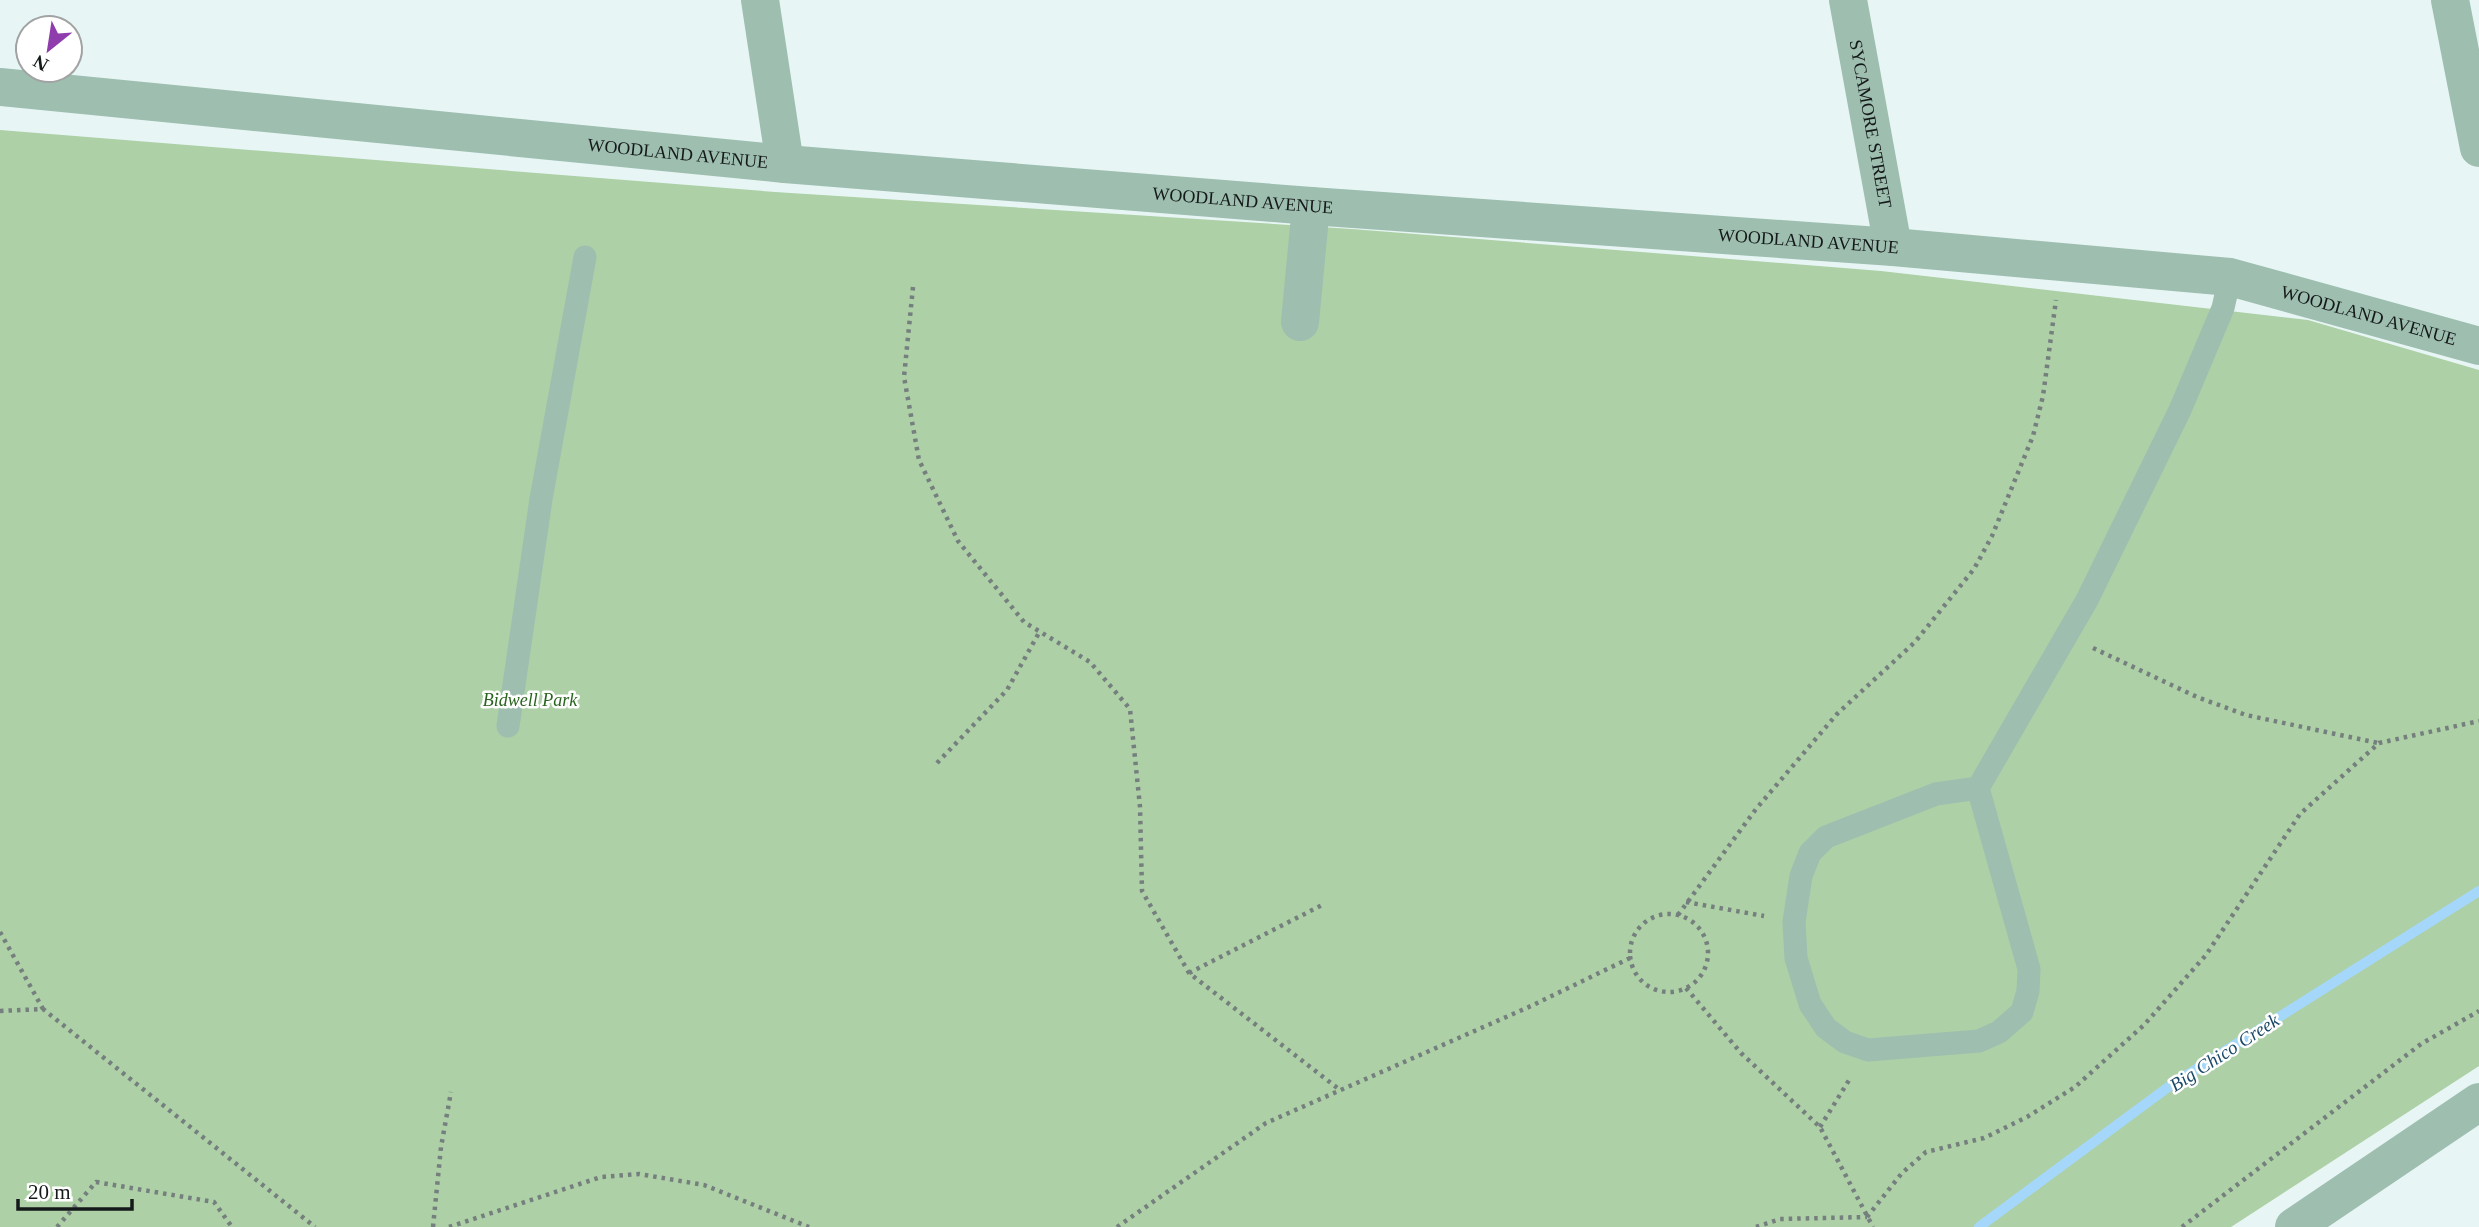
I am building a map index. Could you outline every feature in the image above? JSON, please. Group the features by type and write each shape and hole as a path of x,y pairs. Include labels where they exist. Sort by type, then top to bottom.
{"street":[{"path":"760,0 785,164"},
{"name":"SYCAMORE STREET","path":"1848,0 1893,247"},
{"path":"2450,0 2478,142"},
{"name":"WOODLAND AVENUE","path":"0,87 785,164 1893,247 2230,277 2479,346"},
{"path":"1300,322 1311,205"},
{"path":"2309,1223 2479,1102"}],"lane":[{"path":"508,726 541,499 586,257"},
{"path":"1978,788 1936,794 1826,837 1810,853 1801,876 1794,922 1796,958 1810,1004 1826,1028 1845,1042 1868,1050 1979,1041 1998,1032 2022,1012 2028,991 2029,969 1978,788 2087,600 2179,410 2223,308 2230,277"}],"path":[{"path":"1678,915 1756,809 1837,714 1915,642 1974,569 1992,536 2034,436 2043,396 2061,261"},
{"path":"914,287 904,377 919,460 958,541 1024,622 1090,662 1130,709 1140,807 1142,891 1189,973 1340,1090"},
{"path":"937,763 1007,690 1040,631"},
{"path":"2066,637 2197,697 2246,715 2379,743 2479,721"},
{"path":"1867,1217 1902,1173 1926,1152 1984,1138 2027,1117 2075,1087 2144,1025 2206,955 2300,814 2379,743"},
{"path":"1686,902 1794,922"},
{"path":"1189,973 1324,904"},
{"path":"1666,914 1689,919 1698,928 1708,949 1707,961 1696,982 1674,992 1650,988 1633,970 1630,958 1630,945 1643,924 1666,914"},
{"path":"0,932 43,1009 315,1227"},
{"path":"1117,1227 1266,1123 1531,1006 1630,958"},
{"path":"1686,988 1741,1053 1820,1127 1873,1227"},
{"path":"0,1011 43,1009"},
{"path":"2182,1227 2421,1044 2479,1011"},
{"path":"1820,1127 1868,1050"},
{"path":"433,1227 441,1147 451,1092"},
{"path":"449,1227 601,1177 639,1174 704,1185 809,1227"},
{"path":"57,1227 96,1182 214,1202 232,1227"},
{"path":"1756,1227 1780,1219 1867,1217"}],"green space":[{"name":"Bidwell Park","path":"0,130 775,192 1352,229 1881,271 2308,320 2479,370 2479,1066 2231,1227 0,1227"}],"waterway":[{"name":"Big Chico Creek","path":"1979,1227 2171,1085 2479,891"}]}
